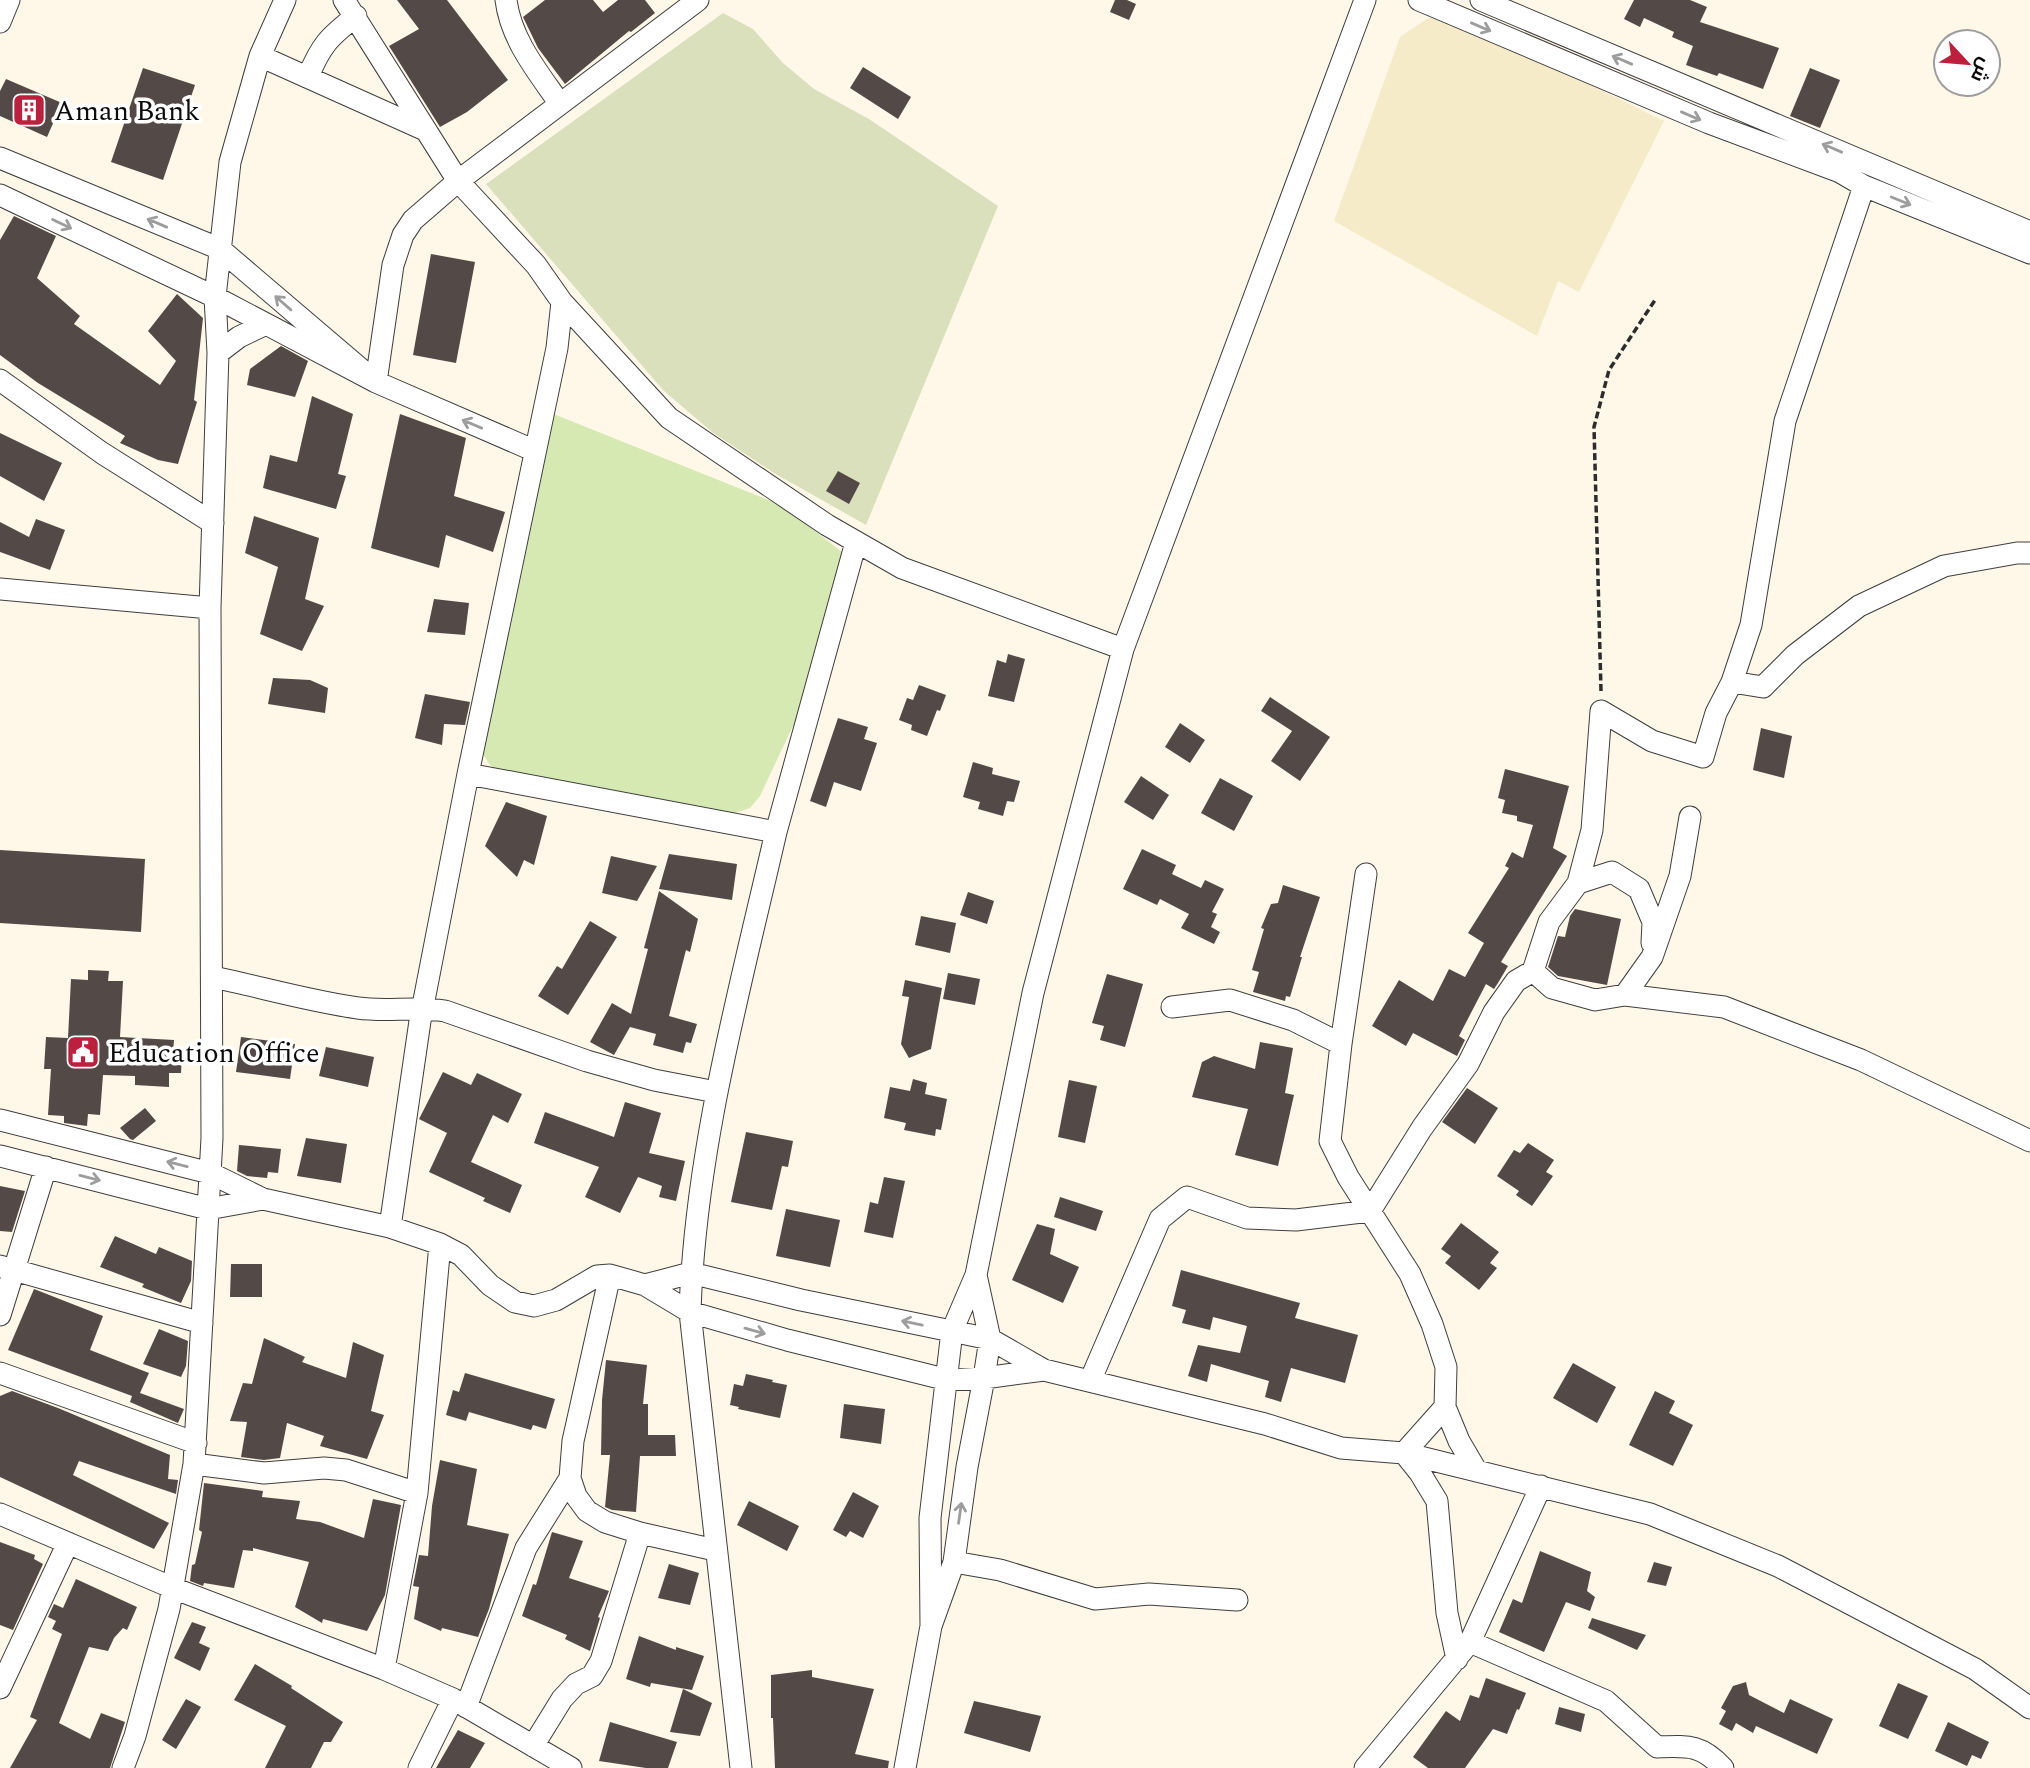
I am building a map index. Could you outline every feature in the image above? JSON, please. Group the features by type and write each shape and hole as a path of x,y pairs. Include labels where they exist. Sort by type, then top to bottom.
{"street":[{"path":"0,22 9,0"},
{"path":"123,1768 135,1736 173,1588 195,1454 210,1173 213,977 210,608 218,353 215,297 230,162 260,56 285,0"},
{"path":"506,0 507,14 517,41 560,104"},
{"path":"376,382 397,250 413,220 458,181 698,0"},
{"path":"931,1626 930,1518 952,1331 976,1275 1033,993 1123,649 1364,0"},
{"path":"1419,0 1709,124 1840,172 1864,186 2030,253"},
{"path":"1481,0 2030,232"},
{"path":"308,77 319,51 350,8 458,181 536,265 562,302 669,418 827,525 902,568 1123,649"},
{"path":"260,56 425,130"},
{"path":"0,158 220,249 376,382"},
{"path":"1370,1211 1422,1128 1468,1064 1494,1012 1516,981 1533,971 1549,922 1578,883 1592,830 1601,711 1652,741 1703,757 1716,713 1732,682 1751,625 1785,421 1864,186"},
{"path":"0,195 215,297 376,382 535,450"},
{"path":"390,1227 424,1007 468,774 557,348 562,302"},
{"path":"218,353 239,337 266,324"},
{"path":"0,380 102,453 213,523"},
{"path":"741,1768 690,1312 691,1273 716,1093 776,832 856,542"},
{"path":"1732,682 1763,687 1795,655 1859,606 1944,566 2030,553"},
{"path":"0,589 210,608"},
{"path":"468,774 776,832"},
{"path":"1625,995 1651,957 1680,876 1690,817"},
{"path":"1578,883 1612,872 1639,889 1653,922 1651,957"},
{"path":"1366,874 1330,1141 1348,1177 1410,1274 1432,1324 1446,1367 1445,1407 1459,1441 1476,1470"},
{"path":"1533,971 1552,988 1595,1000 1625,995 1724,1007 1861,1060 2030,1141"},
{"path":"213,977 358,1008 385,1010 424,1007 445,1011 587,1061 654,1080 716,1093"},
{"path":"1172,1007 1230,1000 1293,1020 1341,1044"},
{"path":"0,1120 210,1173 263,1199 390,1227 440,1244 461,1255 490,1285 515,1302 534,1306 556,1300 597,1276 610,1275 645,1285 690,1312 787,1340 948,1380 1044,1370"},
{"path":"0,1156 208,1209 263,1199"},
{"path":"0,1315 7,1267 46,1167"},
{"path":"1090,1381 1160,1219 1187,1197 1247,1218 1296,1220 1370,1211"},
{"path":"384,1670 417,1493 440,1244"},
{"path":"7,1267 202,1323"},
{"path":"645,1285 691,1273 801,1300 990,1339 1044,1370 1265,1424 1341,1448 1404,1453 1650,1514 1778,1566 1975,1669 2030,1708"},
{"path":"610,1275 573,1441 570,1478 576,1496 587,1511 605,1522 715,1550"},
{"path":"905,1768 931,1626 954,1562 967,1467 990,1339 976,1275"},
{"path":"0,1373 195,1454 264,1473 324,1468 346,1470 417,1493"},
{"path":"1404,1453 1445,1407"},
{"path":"1404,1453 1437,1500 1447,1613 1463,1651 1606,1701 1657,1746 1689,1746 1711,1755 1723,1768"},
{"path":"419,1768 459,1703 526,1548 570,1478"},
{"path":"1365,1768 1463,1651 1541,1486"},
{"path":"0,1514 173,1588 384,1670 459,1703 571,1768"},
{"path":"533,1746 562,1699 576,1684 592,1676 601,1661 640,1533"},
{"path":"0,1686 68,1543"},
{"path":"954,1562 1000,1570 1095,1599 1149,1594 1237,1601"}],"path":[{"path":"1601,711 1594,427 1609,370 1655,300"}],"shaded area":[{"path":"1428,18 1454,18 1664,121 1579,292 1558,281 1537,336 1334,221 1400,37"}],"green space":[{"path":"723,13 753,29 783,63 814,89 869,119 998,206 866,525 774,473 712,432 663,390 486,184"},
{"path":"551,413 781,505 846,555 800,711 760,796 750,808 726,816 502,774 490,765 483,754"}],"building":[{"path":"397,0 447,0 508,80 467,112 440,127 389,46 419,29"},
{"path":"545,0 593,0 603,12 618,0 645,0 655,13 565,84 538,48 523,17"},
{"path":"1115,0 1127,0 1136,4 1129,20 1110,12"},
{"path":"1634,0 1690,0 1707,7 1700,22 1779,48 1763,89 1719,73 1717,76 1686,65 1693,46 1672,37 1674,32 1644,18 1640,27 1624,19"},
{"path":"863,67 911,97 898,119 850,88"},
{"path":"143,68 195,85 163,180 111,162"},
{"path":"1810,68 1840,80 1820,128 1790,116"},
{"name":"Aman Bank","path":"6,79 62,103 47,137 0,116 0,91"},
{"path":"14,216 56,236 37,278 80,316 74,324 160,385 176,361 148,331 177,294 203,318 194,400 197,402 178,464 158,460 120,443 125,436 38,383 0,355 0,240"},
{"path":"431,254 475,262 456,363 413,355"},
{"path":"281,346 308,361 295,397 247,385 250,369"},
{"path":"312,396 353,414 338,474 346,476 336,509 263,488 270,455 297,462"},
{"path":"400,414 466,438 454,496 505,512 493,552 446,535 439,568 371,548"},
{"path":"0,433 62,463 44,501 0,476"},
{"path":"838,471 860,483 849,504 826,491"},
{"path":"254,516 319,538 305,599 324,606 302,651 260,634 278,567 245,553"},
{"path":"36,519 65,530 50,570 0,552 0,522 29,537"},
{"path":"434,599 469,603 465,635 427,632"},
{"path":"1008,654 1025,659 1014,702 988,696 997,660 1006,663"},
{"path":"273,678 310,680 328,688 325,713 268,704"},
{"path":"919,685 946,695 927,736 911,730 912,725 899,720 907,698 913,700"},
{"path":"425,694 470,702 465,725 444,724 442,745 415,738"},
{"path":"1270,697 1330,737 1300,781 1271,761 1292,731 1261,711"},
{"path":"838,718 868,727 864,739 877,743 861,791 834,782 826,807 810,801"},
{"path":"1180,723 1205,740 1190,763 1165,747"},
{"path":"1761,728 1792,736 1784,778 1753,770"},
{"path":"973,762 993,768 992,774 1020,781 1014,802 1007,801 1003,816 978,809 980,802 963,797"},
{"path":"1505,769 1569,786 1553,848 1567,856 1501,962 1508,966 1498,983 1494,989 1486,984 1459,1036 1465,1040 1457,1056 1413,1033 1406,1046 1372,1026 1399,980 1433,1001 1449,969 1465,977 1484,943 1468,933 1509,868 1505,866 1512,852 1523,858 1533,825 1517,821 1517,816 1502,813 1505,800 1498,798"},
{"path":"1141,776 1169,795 1153,820 1124,802"},
{"path":"1220,778 1253,796 1234,831 1201,813"},
{"path":"506,802 547,816 534,865 524,860 517,877 485,846"},
{"path":"1142,849 1176,865 1172,874 1201,888 1205,880 1224,889 1212,912 1217,914 1211,927 1220,932 1214,944 1181,928 1189,914 1160,899 1157,905 1123,889"},
{"path":"0,850 145,859 141,932 0,923"},
{"path":"669,854 737,864 732,900 659,889"},
{"path":"611,856 657,866 637,901 602,893"},
{"path":"1283,885 1320,897 1290,997 1286,996 1285,1001 1253,992 1259,972 1252,970 1264,929 1261,928 1271,904 1278,903"},
{"path":"659,891 698,919 690,952 686,950 669,1016 697,1024 691,1043 686,1042 683,1053 653,1045 656,1034 630,1027 614,1055 590,1042 612,1003 631,1014 648,949 644,948"},
{"path":"968,892 994,901 987,924 960,915"},
{"path":"1575,909 1621,919 1607,985 1558,976 1548,967 1558,936 1565,937 1570,916"},
{"path":"921,916 956,923 950,953 915,945"},
{"path":"590,921 617,937 568,1015 538,996 557,966 562,969"},
{"path":"88,970 109,971 108,981 123,981 120,1037 174,1040 173,1054 182,1054 181,1073 169,1073 169,1087 135,1085 135,1076 103,1075 100,1115 88,1114 87,1126 64,1123 64,1116 48,1115 51,1069 44,1069 46,1037 68,1038 71,979 88,980"},
{"path":"948,973 980,979 975,1005 943,999"},
{"path":"1107,974 1143,984 1125,1047 1100,1040 1104,1026 1092,1023"},
{"path":"905,980 942,988 931,1049 909,1058 901,1044 909,997 902,996"},
{"path":"241,1037 295,1044 290,1079 236,1072"},
{"path":"1260,1042 1293,1048 1285,1093 1294,1095 1278,1166 1235,1155 1248,1109 1192,1097 1202,1062 1214,1056 1255,1069"},
{"path":"326,1047 374,1057 368,1087 319,1076"},
{"path":"443,1072 471,1085 477,1073 522,1094 508,1123 493,1115 471,1162 522,1185 510,1213 429,1172 447,1133 419,1119"},
{"path":"913,1079 927,1083 925,1094 947,1099 941,1130 936,1129 935,1136 904,1130 906,1123 884,1118 890,1087 910,1091"},
{"path":"1069,1080 1097,1086 1085,1143 1058,1137"},
{"path":"1467,1088 1498,1108 1475,1144 1442,1122"},
{"path":"625,1102 661,1113 649,1153 685,1161 676,1201 659,1197 662,1186 638,1177 620,1213 585,1197 599,1167 534,1143 545,1112 614,1137"},
{"path":"145,1108 156,1121 133,1140 130,1139 120,1128"},
{"path":"746,1132 793,1141 788,1167 782,1166 772,1210 731,1202"},
{"path":"306,1138 347,1144 341,1183 297,1176"},
{"path":"1528,1143 1554,1160 1546,1172 1553,1176 1532,1206 1516,1195 1519,1191 1497,1176 1514,1150 1520,1153"},
{"path":"239,1145 281,1149 278,1173 268,1172 267,1178 247,1176 237,1171"},
{"path":"884,1177 905,1181 893,1238 864,1232 870,1202 878,1204"},
{"path":"0,1186 25,1191 12,1232 0,1231"},
{"path":"1060,1197 1103,1211 1096,1231 1054,1217"},
{"path":"786,1209 840,1220 830,1267 776,1256"},
{"path":"1461,1223 1499,1252 1490,1263 1497,1268 1479,1290 1445,1263 1451,1256 1441,1249"},
{"path":"1037,1224 1055,1229 1050,1254 1079,1267 1063,1303 1012,1280"},
{"path":"115,1236 156,1254 159,1247 192,1261 191,1281 181,1303 142,1287 144,1284 100,1267"},
{"path":"231,1264 262,1264 262,1297 230,1297"},
{"path":"1181,1270 1300,1303 1295,1318 1358,1335 1345,1383 1291,1368 1281,1402 1265,1397 1269,1381 1211,1364 1207,1382 1188,1376 1198,1345 1240,1353 1247,1326 1213,1317 1210,1330 1182,1323 1186,1310 1172,1306"},
{"path":"34,1289 103,1316 90,1350 149,1373 140,1393 184,1409 178,1423 130,1402 132,1396 8,1350"},
{"path":"159,1329 188,1341 186,1366 181,1377 143,1364"},
{"path":"264,1338 305,1357 302,1362 346,1378 353,1342 384,1355 371,1411 384,1415 367,1459 320,1446 324,1436 287,1423 280,1458 264,1460 241,1457 247,1422 230,1421 243,1383 252,1384"},
{"path":"606,1360 647,1365 643,1404 648,1404 648,1435 675,1435 676,1456 640,1456 636,1512 605,1507 610,1455 601,1455"},
{"path":"1573,1363 1616,1387 1597,1423 1553,1398"},
{"path":"465,1373 555,1399 546,1429 533,1425 531,1430 469,1412 466,1421 446,1415 453,1390 459,1392"},
{"path":"746,1374 787,1385 780,1418 730,1405 734,1384 743,1386"},
{"path":"12,1391 170,1455 168,1479 178,1480 176,1494 79,1461 73,1475 169,1523 154,1549 0,1477 0,1396"},
{"path":"1655,1391 1675,1401 1669,1413 1693,1425 1673,1466 1629,1445"},
{"path":"844,1404 885,1409 881,1444 840,1438"},
{"path":"440,1460 477,1469 467,1525 509,1534 489,1609 478,1637 442,1628 441,1631 414,1619 419,1587 413,1586 419,1555 428,1556 432,1506"},
{"path":"204,1483 263,1491 262,1497 300,1501 296,1519 320,1522 364,1538 373,1499 401,1505 385,1595 367,1631 323,1619 322,1623 295,1607 309,1562 253,1548 253,1551 243,1550 234,1588 204,1583 203,1586 190,1581 202,1532 199,1530"},
{"path":"853,1492 879,1506 863,1538 850,1531 846,1537 833,1530"},
{"path":"749,1501 799,1526 787,1551 737,1525"},
{"path":"552,1532 583,1541 569,1578 609,1591 598,1617 600,1618 590,1651 565,1639 567,1635 522,1616 533,1584 536,1585"},
{"path":"0,1542 35,1555 34,1559 43,1564 13,1630 0,1625"},
{"path":"1540,1551 1591,1572 1587,1591 1595,1597 1590,1611 1566,1602 1544,1652 1499,1632 1513,1599 1522,1603"},
{"path":"1654,1562 1672,1567 1666,1586 1647,1582"},
{"path":"669,1564 699,1573 690,1605 658,1598"},
{"path":"76,1579 137,1607 127,1630 123,1628 108,1651 89,1647 59,1723 90,1739 101,1713 125,1722 110,1768 10,1768 37,1720 30,1717 62,1634 52,1629 56,1621 48,1617 54,1604 63,1608"},
{"path":"1592,1618 1646,1635 1637,1650 1588,1628"},
{"path":"192,1622 206,1627 199,1643 210,1648 200,1671 174,1658"},
{"path":"639,1636 676,1650 676,1647 704,1656 692,1690 651,1683 650,1687 626,1679"},
{"path":"255,1664 343,1722 331,1742 324,1742 311,1768 265,1768 286,1726 234,1700"},
{"path":"812,1670 812,1677 874,1689 855,1754 889,1761 888,1768 775,1768 771,1675"},
{"path":"1486,1678 1526,1693 1507,1734 1493,1729 1465,1768 1428,1768 1413,1757 1446,1711 1460,1721 1470,1695 1479,1698"},
{"path":"1746,1682 1749,1695 1784,1713 1790,1699 1833,1719 1817,1754 1756,1726 1753,1733 1736,1723 1732,1731 1719,1724 1726,1711 1721,1708 1733,1686"},
{"path":"1898,1683 1928,1696 1908,1739 1879,1726"},
{"path":"683,1689 712,1703 700,1736 670,1732"},
{"path":"186,1699 201,1707 176,1749 162,1740"},
{"path":"974,1701 1041,1716 1030,1752 964,1733"},
{"path":"1559,1707 1585,1714 1581,1732 1555,1724"},
{"path":"610,1722 677,1742 668,1768 646,1768 599,1761"},
{"path":"1948,1722 1989,1742 1981,1759 1972,1755 1967,1766 1935,1751"},
{"path":"458,1730 485,1743 470,1768 436,1768"}],"place":[{"name":"Aman Bank","path":"29,110"},
{"name":"Education Office","path":"83,1052"}]}
